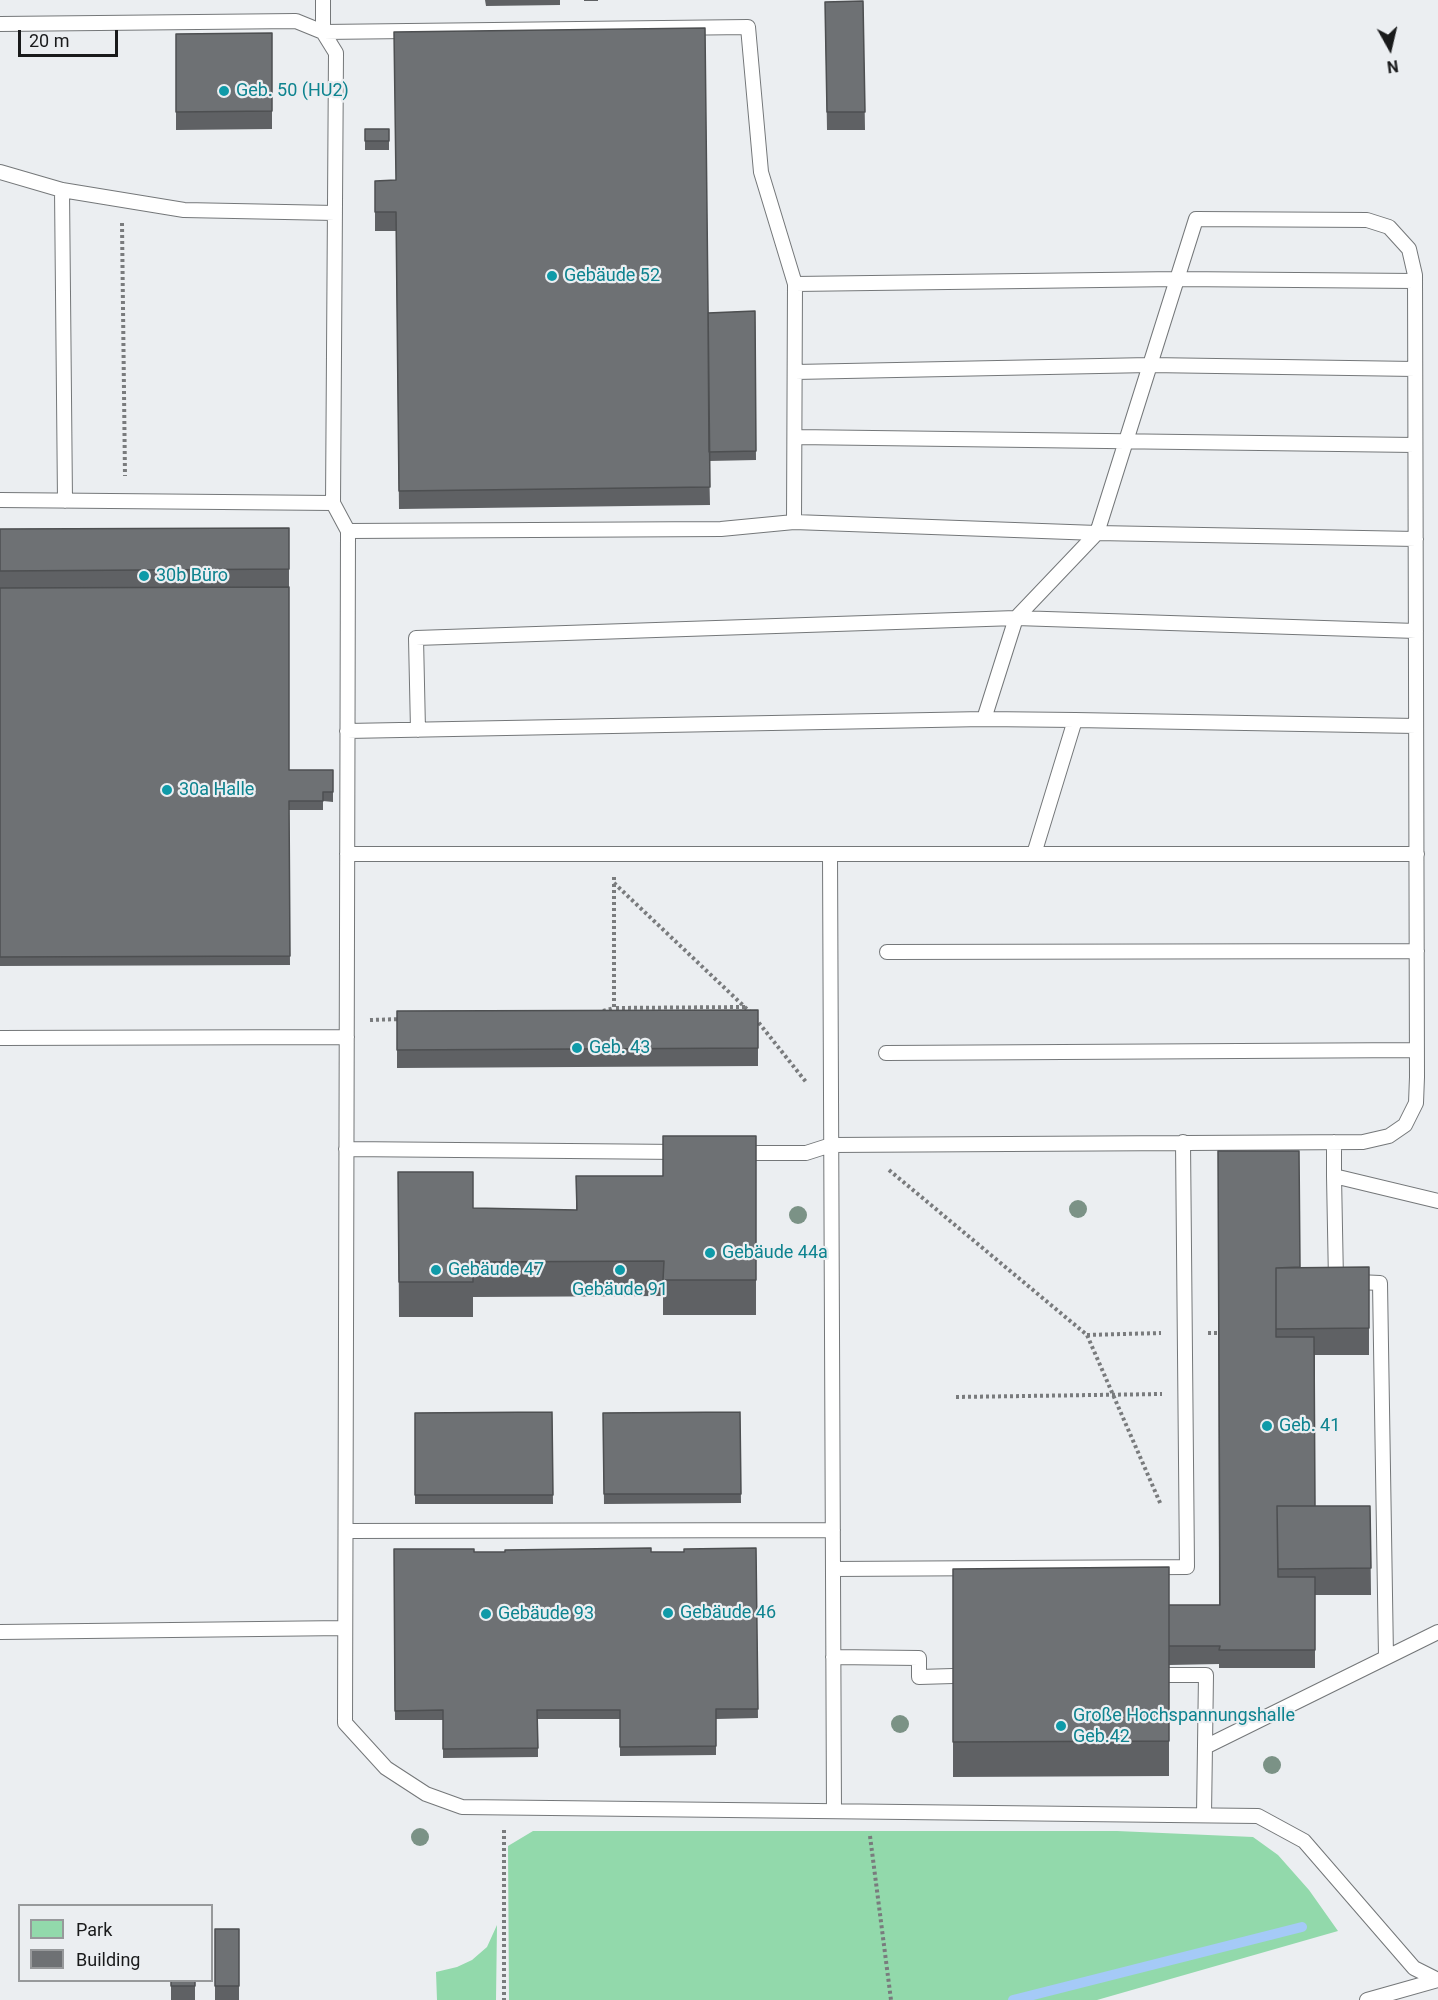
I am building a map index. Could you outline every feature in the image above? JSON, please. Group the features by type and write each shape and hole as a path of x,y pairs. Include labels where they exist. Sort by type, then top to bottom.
{"lane":[{"path":"323,0 323,32 336,53 333,503 348,531 345,1722 386,1768 426,1794 462,1807 1258,1816 1304,1841 1414,1968 1438,1980"},
{"path":"0,24 296,21 323,32 748,27 761,172 795,284 794,522"},
{"path":"0,172 62,190 184,210 335,213"},
{"path":"62,190 64,501"},
{"path":"723,1152 806,1153 831,1145 859,1144 1363,1142 1389,1136 1405,1125 1416,1103 1417,1050 1415,281 1409,249 1389,227 1367,220 1196,219 1097,532 1016,618 984,719"},
{"path":"795,284 1177,279 1415,281"},
{"path":"795,372 1150,365 1415,369"},
{"path":"796,437 1416,445"},
{"path":"0,500 333,503"},
{"path":"348,531 721,529 794,522 1416,539"},
{"path":"418,730 416,638 1016,618 1416,631"},
{"path":"347,731 984,719 1416,726"},
{"path":"1034,854 1075,720"},
{"path":"347,854 1417,854"},
{"path":"830,854 834,1812"},
{"path":"887,952 1417,951"},
{"path":"0,1038 347,1037"},
{"path":"886,1053 1417,1050"},
{"path":"833,1569 1187,1567 1183,1142"},
{"path":"1334,1142 1336,1281 1380,1283 1386,1657"},
{"path":"346,1149 699,1152"},
{"path":"1334,1176 1438,1201"},
{"path":"346,1531 833,1530"},
{"path":"0,1632 345,1628"},
{"path":"1205,1748 1438,1632"},
{"path":"833,1657 919,1658 919,1677 953,1676"},
{"path":"1169,1675 1206,1675 1204,1815"},
{"path":"1366,2000 1438,1980"}],"path":[{"path":"122,200 126,501"},
{"path":"613,854 614,1008"},
{"path":"614,883 747,1007 831,1113"},
{"path":"595,1013 614,1008 747,1007"},
{"path":"347,1020 404,1019"},
{"path":"859,1144 1087,1335 1164,1513"},
{"path":"1087,1335 1218,1333"},
{"path":"956,1397 1186,1394"},
{"path":"504,1808 504,2000"},
{"path":"867,1811 891,2000"}],"green space":[{"path":"533,1831 1117,1831 1253,1837 1278,1855 1309,1890 1338,1931 1097,2000 509,2000 508,1846"},
{"path":"497,1925 496,2000 437,2000 436,1972 457,1967 472,1960 487,1947"}],"building":[{"path":"863,1 865,112 827,112 825,2"},
{"name":"Gebäude 52","path":"705,28 710,487 399,491 396,212 375,212 375,181 396,180 394,32"},
{"name":"Geb. 50 (HU2)","path":"272,33 272,111 176,112 176,34"},
{"path":"365,129 389,129 389,141 365,141"},
{"path":"755,311 756,451 709,452 708,313"},
{"path":"289,528 289,569 0,571 0,529"},
{"name":"30a Halle","path":"289,587 289,770 333,770 333,792 323,792 323,801 289,801 290,956 0,957 0,588"},
{"path":"758,1010 758,1048 397,1050 397,1011"},
{"path":"663,1136 756,1136 756,1280 663,1280 664,1261 473,1262 473,1282 399,1282 398,1172 473,1172 473,1208 577,1210 576,1176 663,1176"},
{"name":"Geb. 41","path":"1218,1151 1299,1151 1300,1267 1276,1268 1276,1337 1314,1337 1315,1506 1277,1506 1278,1577 1315,1577 1315,1650 1219,1650 1220,1646 1169,1646 1169,1605 1220,1605"},
{"path":"1369,1267 1369,1328 1276,1329 1276,1268"},
{"path":"552,1412 553,1495 415,1495 415,1413"},
{"path":"740,1412 741,1494 604,1494 603,1413"},
{"path":"1277,1506 1370,1506 1371,1568 1278,1569"},
{"path":"651,1548 651,1552 684,1552 684,1549 756,1548 758,1709 716,1709 716,1746 620,1747 620,1710 537,1710 538,1748 443,1749 443,1710 395,1711 394,1549 474,1549 474,1552 505,1552 505,1550"},
{"name":"Große Hochspannungshalle Geb.42","path":"1169,1567 1169,1741 953,1742 953,1569"},
{"path":"215,1929 239,1929 239,1986 215,1986"},
{"path":"171,1982 195,1982 195,1986 171,1986"}],"waterway":[{"path":"1013,2000 1302,1927"}],"place":[{"name":"Geb. 50 (HU2)","path":"224,91"},
{"name":"Gebäude 52","path":"552,276"},
{"name":"30b Büro","path":"144,576"},
{"name":"30a Halle","path":"167,790"},
{"name":"Geb. 43","path":"577,1048"},
{"name":"Gebäude 44a","path":"710,1253"},
{"name":"Gebäude 47","path":"436,1270"},
{"name":"Gebäude 91","path":"620,1270"},
{"name":"Geb. 41","path":"1267,1426"},
{"name":"Gebäude 46","path":"668,1613"},
{"name":"Gebäude 93","path":"486,1614"},
{"name":"Große Hochspannungshalle Geb.42","path":"1061,1726"}]}
